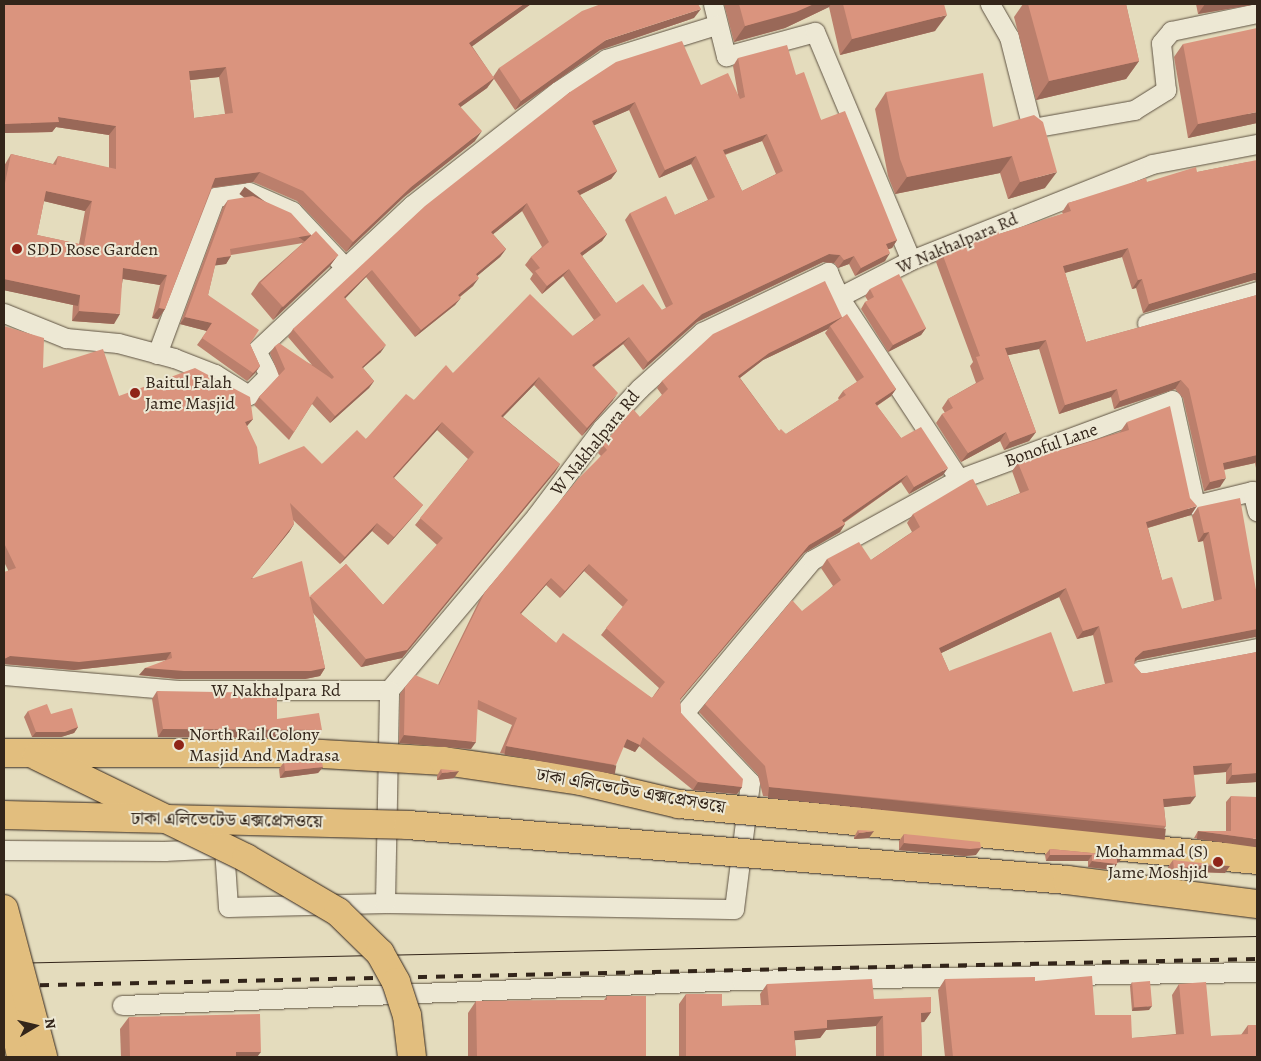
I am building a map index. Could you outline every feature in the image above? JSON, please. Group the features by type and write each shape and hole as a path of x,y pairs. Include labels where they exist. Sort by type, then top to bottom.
{"main road":[{"path":"4,740 246,858 338,912 380,953 396,982 407,1016 412,1057"},
{"name":"ঢাকা এলিভেটেড এক্সপ্রেসওয়ে","path":"4,753 305,753 444,761 581,781 679,804 1257,860"},
{"name":"ঢাকা এলিভেটেড এক্সপ্রেসওয়ে","path":"4,815 408,825 1058,879 1257,904"},
{"path":"4,909 43,1057"},
{"path":"4,970 21,1057"}],"street":[{"path":"713,4 716,25 726,56 815,32 911,260"},
{"path":"990,4 1009,37 1032,128 1134,110 1166,90 1161,43 1171,31 1257,13"},
{"path":"4,312 66,338 118,343 157,354 215,374 249,395 269,374 256,351 412,205 558,91 606,59 716,25"},
{"name":"W Nakhalpara Rd","path":"4,675 178,690 389,690 536,516 602,428 640,388 702,332 828,272 839,296 911,260 1152,164 1257,144"},
{"path":"157,354 215,197 249,192 292,211 345,267"},
{"path":"1148,323 1257,291"},
{"path":"4,850 164,851 224,848 228,907 385,903 734,909 750,782 684,713 812,560 959,479 839,296"},
{"name":"Bonoful Lane","path":"959,479 1172,400 1196,505 1252,491 1257,511"},
{"path":"1139,671 1257,648"},
{"path":"385,903 389,690"},
{"path":"122,1004 741,980 1257,972"}],"building":[{"path":"4,4 524,4 469,43 494,78 458,104 482,131 411,187 353,242 303,191 260,172 215,178 165,309 159,308 167,275 123,268 120,314 79,311 80,295 4,279 4,188 11,154 56,165 58,156 116,169 116,126 58,117 59,122 5,124","holes":["226,67 233,113 194,118 189,71","46,191 92,201 84,245 37,235"]},
{"path":"601,4 698,4 701,9 606,40 521,101 499,68 582,11"},
{"path":"739,4 814,4 796,12 745,26"},
{"path":"843,4 944,4 947,15 852,39"},
{"path":"1028,4 1126,4 1139,61 1049,81"},
{"path":"1257,28 1257,112 1198,124 1183,44"},
{"path":"682,41 701,85 728,73 740,99 745,97 738,58 787,45 796,75 804,72 821,120 845,111 897,240 886,244 890,253 861,268 854,256 844,260 840,255 829,254 702,314 648,362 629,337 592,365 618,393 587,428 539,377 501,416 560,464 407,650 366,659 310,596 346,564 383,605 443,538 420,518 474,452 442,422 393,477 423,505 394,537 377,523 345,557 290,503 294,524 251,579 302,561 325,668 311,671 184,671 145,668 172,658 171,652 79,662 10,656 4,659 4,572 16,568 4,543 4,326 44,338 43,368 103,349 119,396 195,368 250,397 253,419 245,422 257,447 259,464 304,446 322,464 357,430 366,439 406,394 414,400 446,365 453,373 530,294 573,336 601,315 569,269 547,286 535,271 540,268 531,257 549,242 527,203 491,232 506,249 476,274 479,278 458,295 461,298 421,330 372,270 344,297 386,345 362,367 374,381 335,416 317,396 294,432 259,397 285,369 275,346 279,343 332,379 334,377 293,329 425,206 570,92 616,62","holes":["635,102 665,170 696,156 715,197 675,215 666,196 630,213 673,304 662,310 643,284 616,303 580,253 607,234 577,191 617,171 592,121","767,134 783,171 742,191 723,150"]},
{"path":"983,73 993,127 1034,115 1043,122 1057,172 1020,182 1012,156 907,177 900,159 886,92"},
{"path":"1257,160 1257,272 1149,304 1142,279 1138,280 1128,248 1063,266 1086,342 1257,295 1257,455 1223,463 1226,478 1210,482 1189,389 1181,380 1120,401 1117,389 1065,405 1046,340 1005,348 1036,432 1010,442 1006,432 968,453 942,414 953,408 948,399 984,379 976,357 980,356 942,253 998,231 999,234 1071,211 1068,203 1146,178 1147,182 1196,167 1197,172"},
{"path":"253,196 291,213 311,235 230,249 231,256 217,258 208,295 259,330 250,344 260,366 253,373 202,338 212,323 185,317 228,200"},
{"path":"316,231 339,255 283,307 260,283"},
{"path":"899,274 926,328 893,345 865,302 874,297 870,289"},
{"path":"825,281 842,317 769,353 738,376 779,431 781,429 786,434 846,395 843,391 864,377 830,326 847,314 896,389 875,403 901,438 921,427 948,468 914,487 907,475 842,520 845,524 809,545 680,699 681,713 743,779 742,787 698,782 643,737 640,745 627,739 616,765 506,746 517,718 478,700 476,742 404,735 405,687 415,675 439,685 485,592 578,479 607,450 603,445 633,409 640,417 668,389 662,381 713,334","holes":["589,564 628,600 606,628 665,682 652,698 563,633 556,643 520,613 551,578 565,591"]},
{"path":"1170,406 1190,498 1197,506 1146,522 1162,580 1172,577 1182,609 1222,599 1209,532 1204,533 1198,507 1240,498 1257,590 1257,629 1143,651 1135,658 1134,665 1141,673 1147,673 1257,652 1257,773 1232,775 1232,763 1193,766 1196,796 1163,799 1166,826 769,787 765,766 705,704 792,600 802,611 841,580 827,559 859,542 871,560 920,527 913,514 970,480 973,479 987,506 1029,490 1018,463 1061,446 1063,450 1129,430 1127,422","holes":["1066,588 1083,631 1099,626 1113,682 1073,692 1051,632 949,671 939,648"]},
{"path":"157,691 277,693 277,719 319,713 322,730 163,729"},
{"path":"47,704 51,714 72,708 78,727 65,732 36,732 28,711"},
{"path":"284,762 322,762 323,767 285,771"},
{"path":"441,769 459,771 442,773"},
{"path":"1231,796 1257,797 1257,839 1198,831 1231,831"},
{"path":"858,830 874,831 859,833"},
{"path":"904,834 980,842 981,848 970,849 904,843"},
{"path":"1050,849 1123,856 1117,857 1117,864 1092,861 1092,855 1050,855"},
{"path":"1173,860 1230,866 1203,865 1174,869"},
{"path":"1092,976 1095,1015 1131,1015 1132,1038 1184,1034 1179,984 1206,982 1211,1036 1248,1034 1248,1025 1257,1025 1257,1057 953,1057 945,979 1035,977 1035,981"},
{"path":"872,979 874,999 931,997 931,1012 921,1013 922,1057 884,1057 883,1016 827,1020 827,1028 794,1031 796,1057 686,1057 686,994 722,994 722,1006 769,1005 767,984"},
{"path":"1150,981 1152,1006 1134,1007 1132,983"},
{"path":"607,996 646,996 646,1057 477,1057 476,1001 607,1000"},
{"path":"260,1014 261,1052 236,1052 236,1057 130,1057 129,1017"}],"tram line":[{"path":"4,963 1257,936"}],"railway":[{"path":"4,986 1257,959"}],"place":[{"name":"SDD Rose Garden","path":"17,249"},
{"name":"Baitul Falah Jame Masjid","path":"135,393"},
{"name":"North Rail Colony Masjid And Madrasa","path":"179,745"},
{"name":"Mohammad (S) Jame Moshjid","path":"1218,862"}]}
